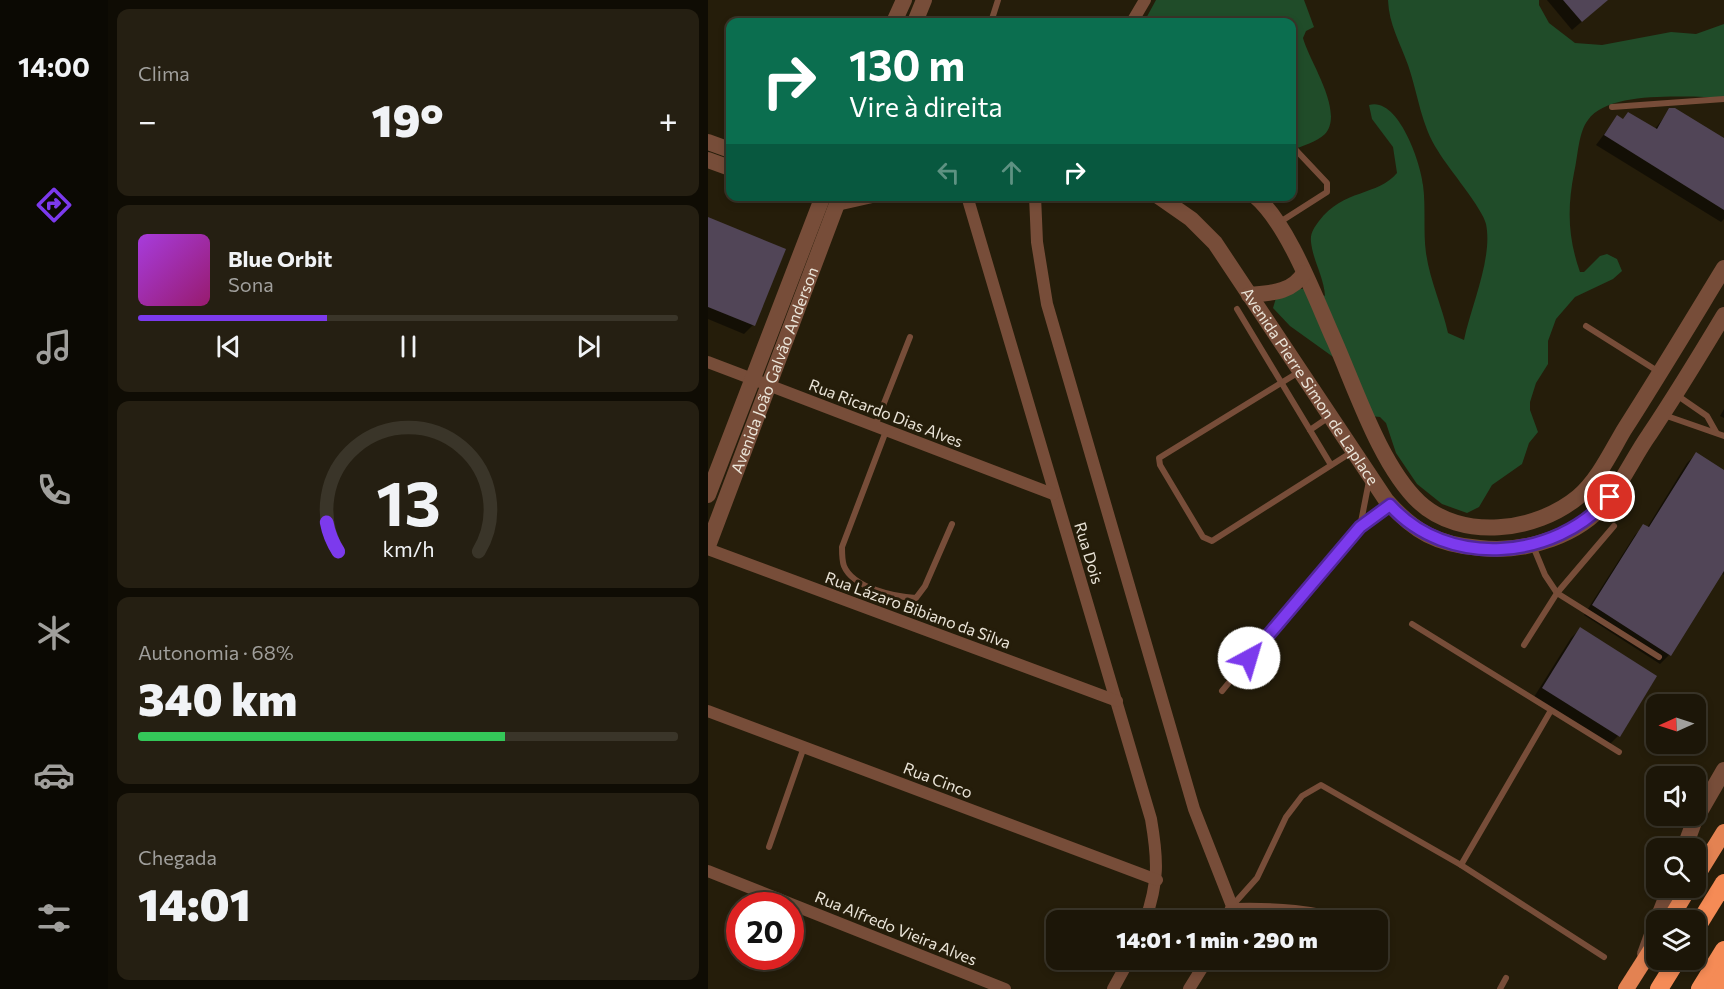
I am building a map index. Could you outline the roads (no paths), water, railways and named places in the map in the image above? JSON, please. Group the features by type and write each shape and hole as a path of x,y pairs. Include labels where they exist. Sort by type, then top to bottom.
{"highway":[{"path":"1706,861 1724,832"},
{"path":"1706,913 1724,884"},
{"path":"1700,989 1724,950"},
{"path":"1626,989 1646,958"},
{"path":"1659,989 1671,970"},
{"path":"1715,989 1724,974"}],"street":[{"path":"896,18 904,0"},
{"path":"917,18 924,0"},
{"path":"1134,18 1145,0"},
{"path":"708,142 726,145"},
{"path":"708,160 726,167"},
{"name":"Avenida João Galvão Anderson","path":"708,495 825,201"},
{"name":"Avenida João Galvão Anderson","path":"708,548 770,387 825,201"},
{"name":"Rua Dois","path":"968,201 1053,494 1151,819 1157,855 1157,880 1148,910"},
{"path":"1035,201 1037,242 1047,304 1194,809 1232,906 1230,910"},
{"name":"Avenida Pierre Simon de Laplace","path":"1260,201 1267,207 1304,273 1390,465 1420,502 1450,520 1476,528 1517,525 1557,511 1579,496 1594,478 1724,268"},
{"name":"Avenida Pierre Simon de Laplace","path":"1181,204 1215,243 1352,452 1390,505 1423,533 1445,544 1492,550 1532,545 1569,531 1600,509 1664,414 1724,315"},
{"path":"1249,296 1280,291 1298,283 1304,273"},
{"name":"Rua Ricardo Dias Alves","path":"708,362 1053,494"},
{"path":"1423,533 1433,511"},
{"name":"Rua Lázaro Bibiano da Silva","path":"708,548 1116,701"},
{"name":"Rua Cinco","path":"708,711 1157,880"},
{"path":"1688,838 1694,822 1724,770"},
{"name":"Rua Alfredo Vieira Alves","path":"708,871 1005,989"},
{"path":"1638,971 1646,951"},
{"path":"1113,989 1123,970"},
{"path":"1189,989 1201,970"}],"lane":[{"path":"992,18 998,0"},
{"path":"1612,107 1724,99"},
{"path":"1277,224 1327,192 1327,183 1296,150"},
{"path":"1237,309 1331,465"},
{"path":"1586,327 1660,373"},
{"path":"1257,342 1273,332"},
{"path":"910,337 842,547 844,565 854,580 902,597 916,598 925,586 952,524"},
{"path":"1300,372 1159,459 1160,465 1203,537 1212,542 1352,452"},
{"path":"1676,395 1707,416 1716,432"},
{"path":"1664,414 1699,429 1724,436"},
{"path":"1699,429 1707,416"},
{"path":"1310,430 1329,417"},
{"path":"1360,527 1370,478"},
{"path":"1222,692 1289,608 1360,527 1390,505"},
{"path":"1524,645 1557,593 1614,526"},
{"path":"1532,545 1545,576 1557,593 1659,657"},
{"path":"1412,624 1481,665 1550,712 1619,752"},
{"path":"1461,865 1550,712"},
{"path":"769,847 804,747"},
{"path":"1232,906 1257,878 1286,818 1302,796 1321,785 1461,865 1604,957"},
{"path":"1232,906 1284,905 1315,910"},
{"path":"1500,989 1506,978"}]}
